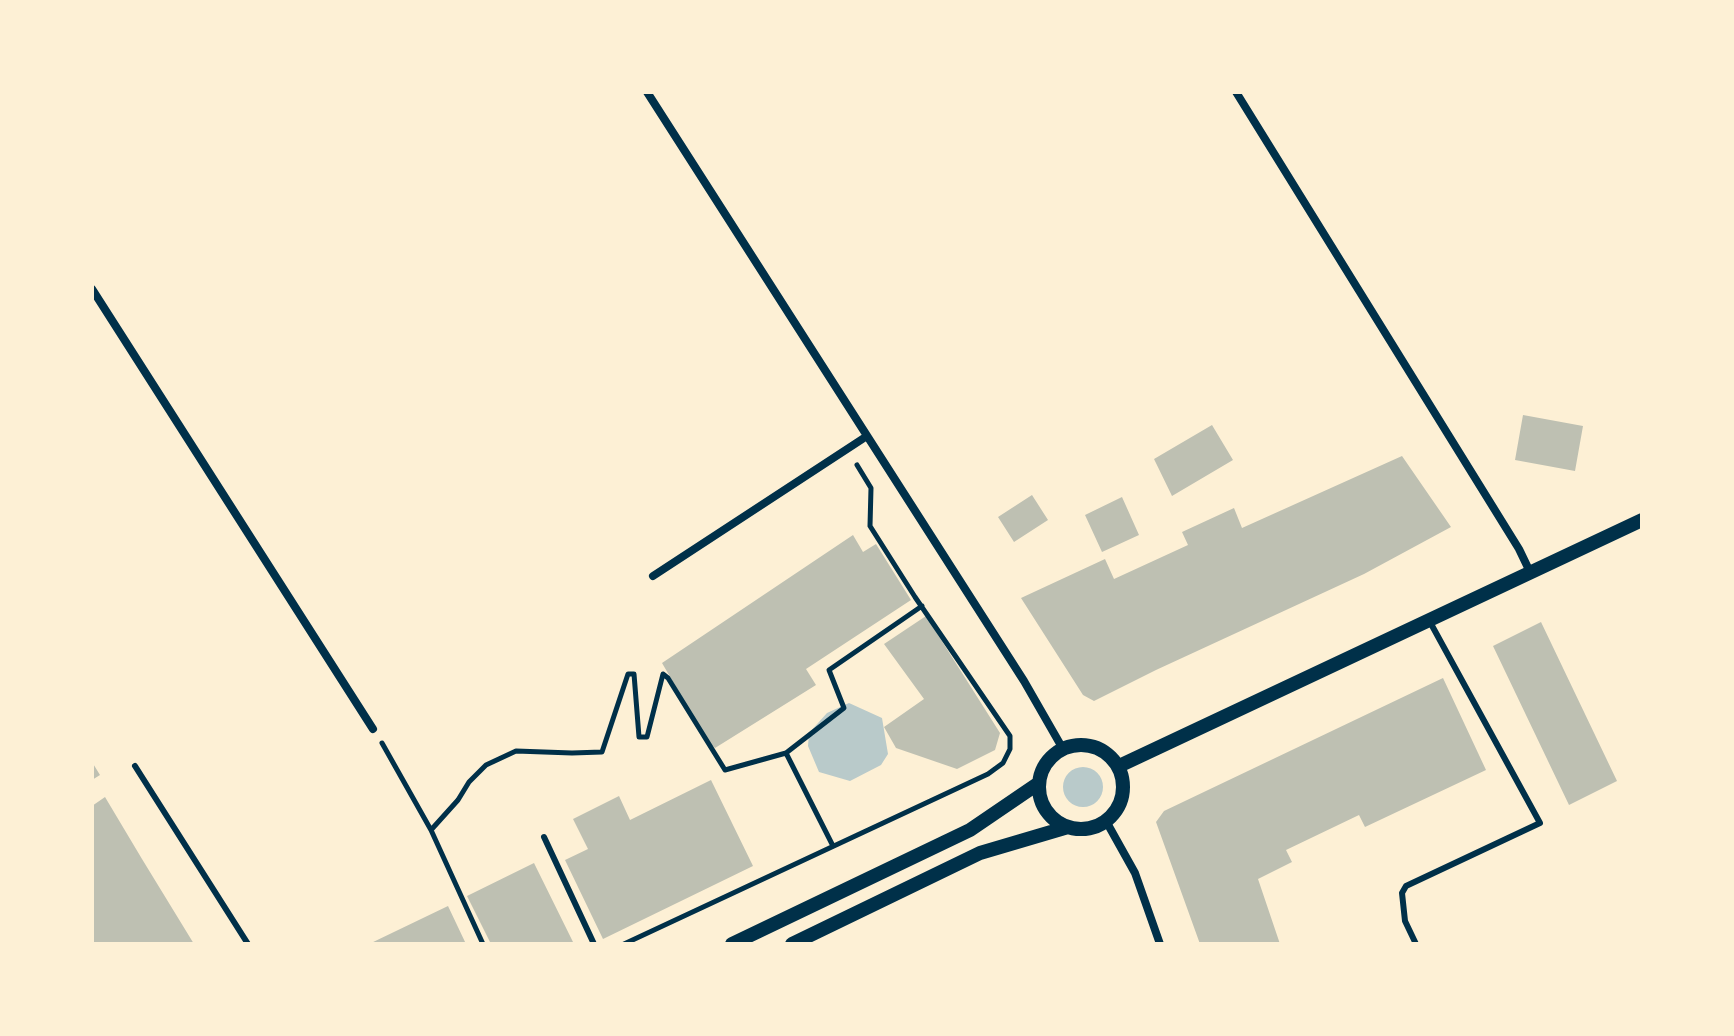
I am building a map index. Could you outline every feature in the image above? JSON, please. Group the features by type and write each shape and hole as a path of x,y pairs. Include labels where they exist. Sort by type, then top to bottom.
{"street":[{"path":"647,92 1024,681 1063,749"},
{"path":"1236,92 1519,549 1531,574"},
{"path":"92,289 373,729"},
{"path":"653,576 867,436"},
{"path":"1119,766 1642,520"},
{"path":"1088,745 1101,749 1119,766 1124,790 1121,802 1115,813 1094,827 1068,827 1056,821 1040,798 1039,783 1043,769 1051,757 1063,749 1088,745"},
{"path":"732,944 970,830 1039,783"},
{"path":"1106,821 1135,873 1160,944"},
{"path":"792,944 980,853 1068,827"}],"lane":[{"path":"1416,944 1405,921 1402,893 1406,886 1540,823 1430,622"},
{"path":"135,766 248,944"},
{"path":"544,837 594,944"}],"path":[{"path":"624,944 988,774 1003,763 1010,749 1010,736 870,526 871,488 847,449"},
{"path":"431,830 458,800 469,782 486,765 496,760 516,751 602,752 628,674 634,674 639,737 647,737 663,674 725,770 786,753 844,708 829,670 922,606"},
{"path":"373,729 431,830 483,944"},
{"path":"786,753 833,846"}],"shaded area":[{"path":"849,703 882,718 888,754 881,765 850,781 819,772 808,746 809,733 827,713"},
{"path":"1083,767 1097,773 1103,787 1097,801 1083,807 1069,801 1063,787 1069,773"}],"building":[{"path":"1523,415 1583,426 1575,471 1515,460"},
{"path":"1212,425 1233,460 1172,496 1154,459"},
{"path":"1402,456 1451,527 1364,574 1094,701 1083,695 1021,598 1105,559 1114,579 1188,545 1182,532 1234,508 1242,528"},
{"path":"1032,495 1048,520 1014,542 998,517"},
{"path":"1122,497 1139,535 1102,552 1085,515"},
{"path":"853,535 863,552 876,544 911,600 806,669 816,685 715,748 707,740 662,663"},
{"path":"926,616 1000,733 995,750 957,769 896,748 884,727 924,699 884,644"},
{"path":"1541,622 1617,781 1569,805 1493,646"},
{"path":"1443,678 1486,770 1365,827 1359,815 1286,850 1292,862 1258,879 1280,944 1200,944 1156,822 1164,811"},
{"path":"92,762 100,775 92,780"},
{"path":"711,780 753,866 603,939 565,860 588,849 573,819 619,796 630,820"},
{"path":"105,797 194,944 92,944 92,806"},
{"path":"534,863 573,942 491,944 467,896"},
{"path":"448,906 466,944 369,944"}]}
